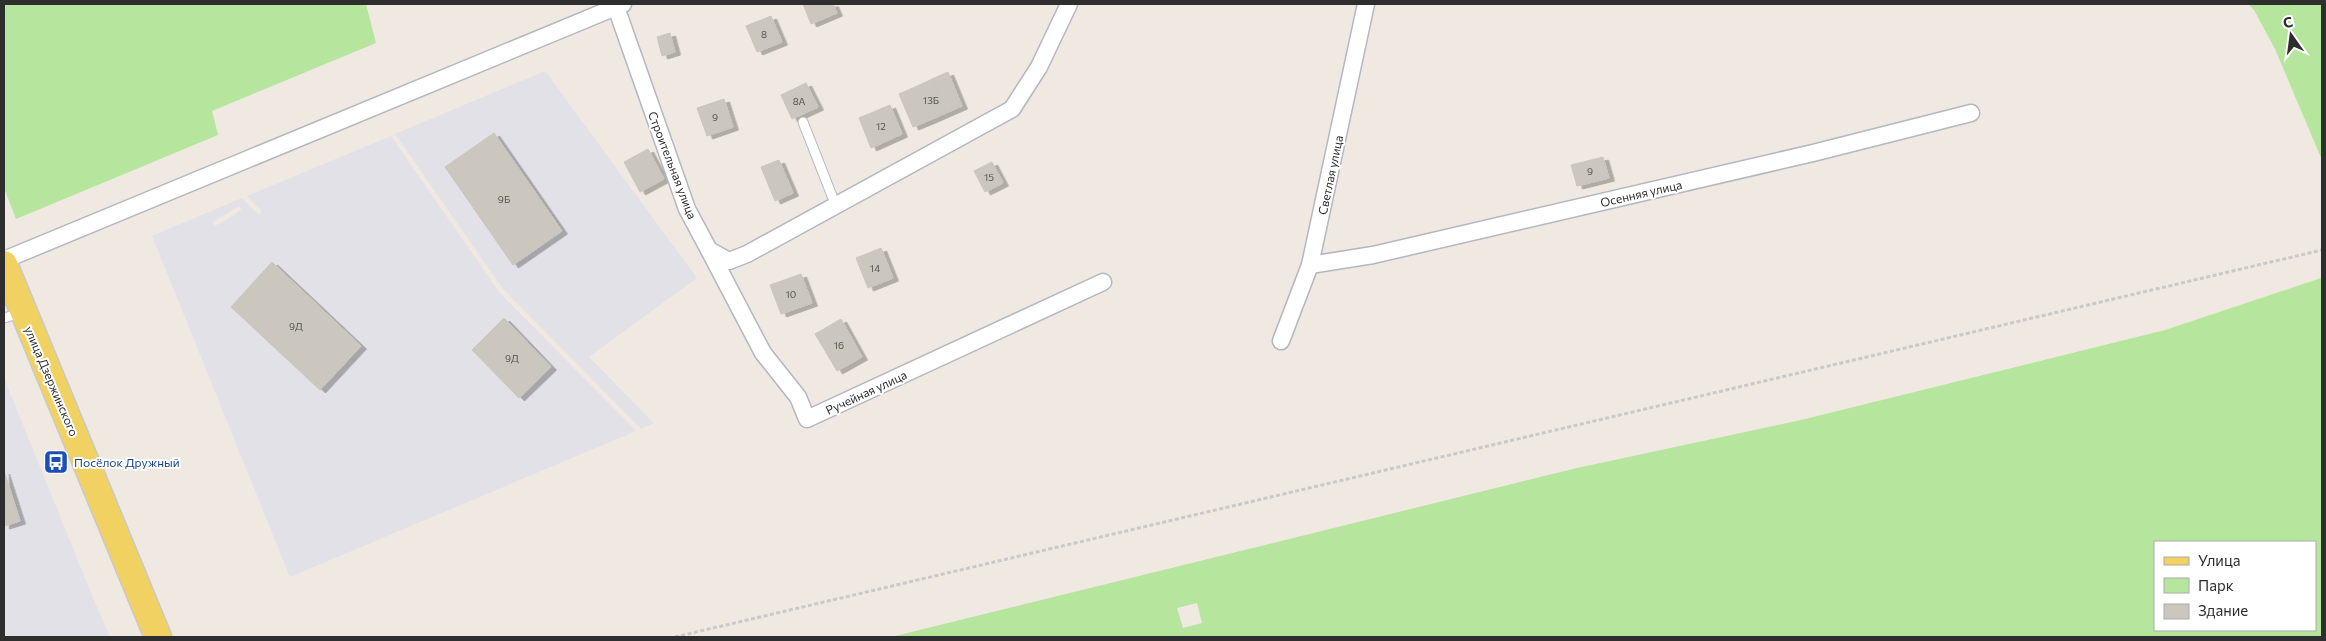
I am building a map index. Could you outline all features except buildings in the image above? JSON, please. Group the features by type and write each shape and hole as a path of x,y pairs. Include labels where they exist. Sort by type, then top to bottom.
{"main road":[{"name":"улица Дзержинского","path":"4,264 14,315 158,637"}],"street":[{"path":"710,250 730,261 747,254 1012,109 1039,67 1069,4"},
{"path":"4,260 619,5"},
{"name":"Строительная улица","path":"619,5 686,209 710,250"},
{"name":"Светлая улица","path":"1281,340 1310,265 1370,5"},
{"name":"Осенняя улица","path":"1310,265 1373,255 1813,153 1971,113"},
{"name":"Ручейная улица","path":"710,250 763,353 798,397 807,419 1103,282"}],"lane":[{"path":"803,122 836,206"}],"path":[{"path":"675,637 2322,250"}],"shaded area":[{"path":"545,71 697,278 589,357 654,423 641,429 503,289 395,134"},
{"path":"391,136 500,293 636,431 290,577 152,236 242,198 259,215 262,211 247,196","holes":["239,206 242,210 215,226 213,222"]},
{"path":"4,378 91,593 110,637 4,637"}],"green space":[{"path":"4,4 366,4 376,43 212,111 218,135 16,219 4,188"},
{"path":"2248,4 2322,4 2322,160 2275,49 2254,10"},
{"path":"2321,278 2322,637 891,637 1577,468 1801,420 2165,330","holes":["1197,603 1202,623 1183,628 1177,608"]}],"place":[{"name":"Посёлок Дружный","path":"56,462"}]}
